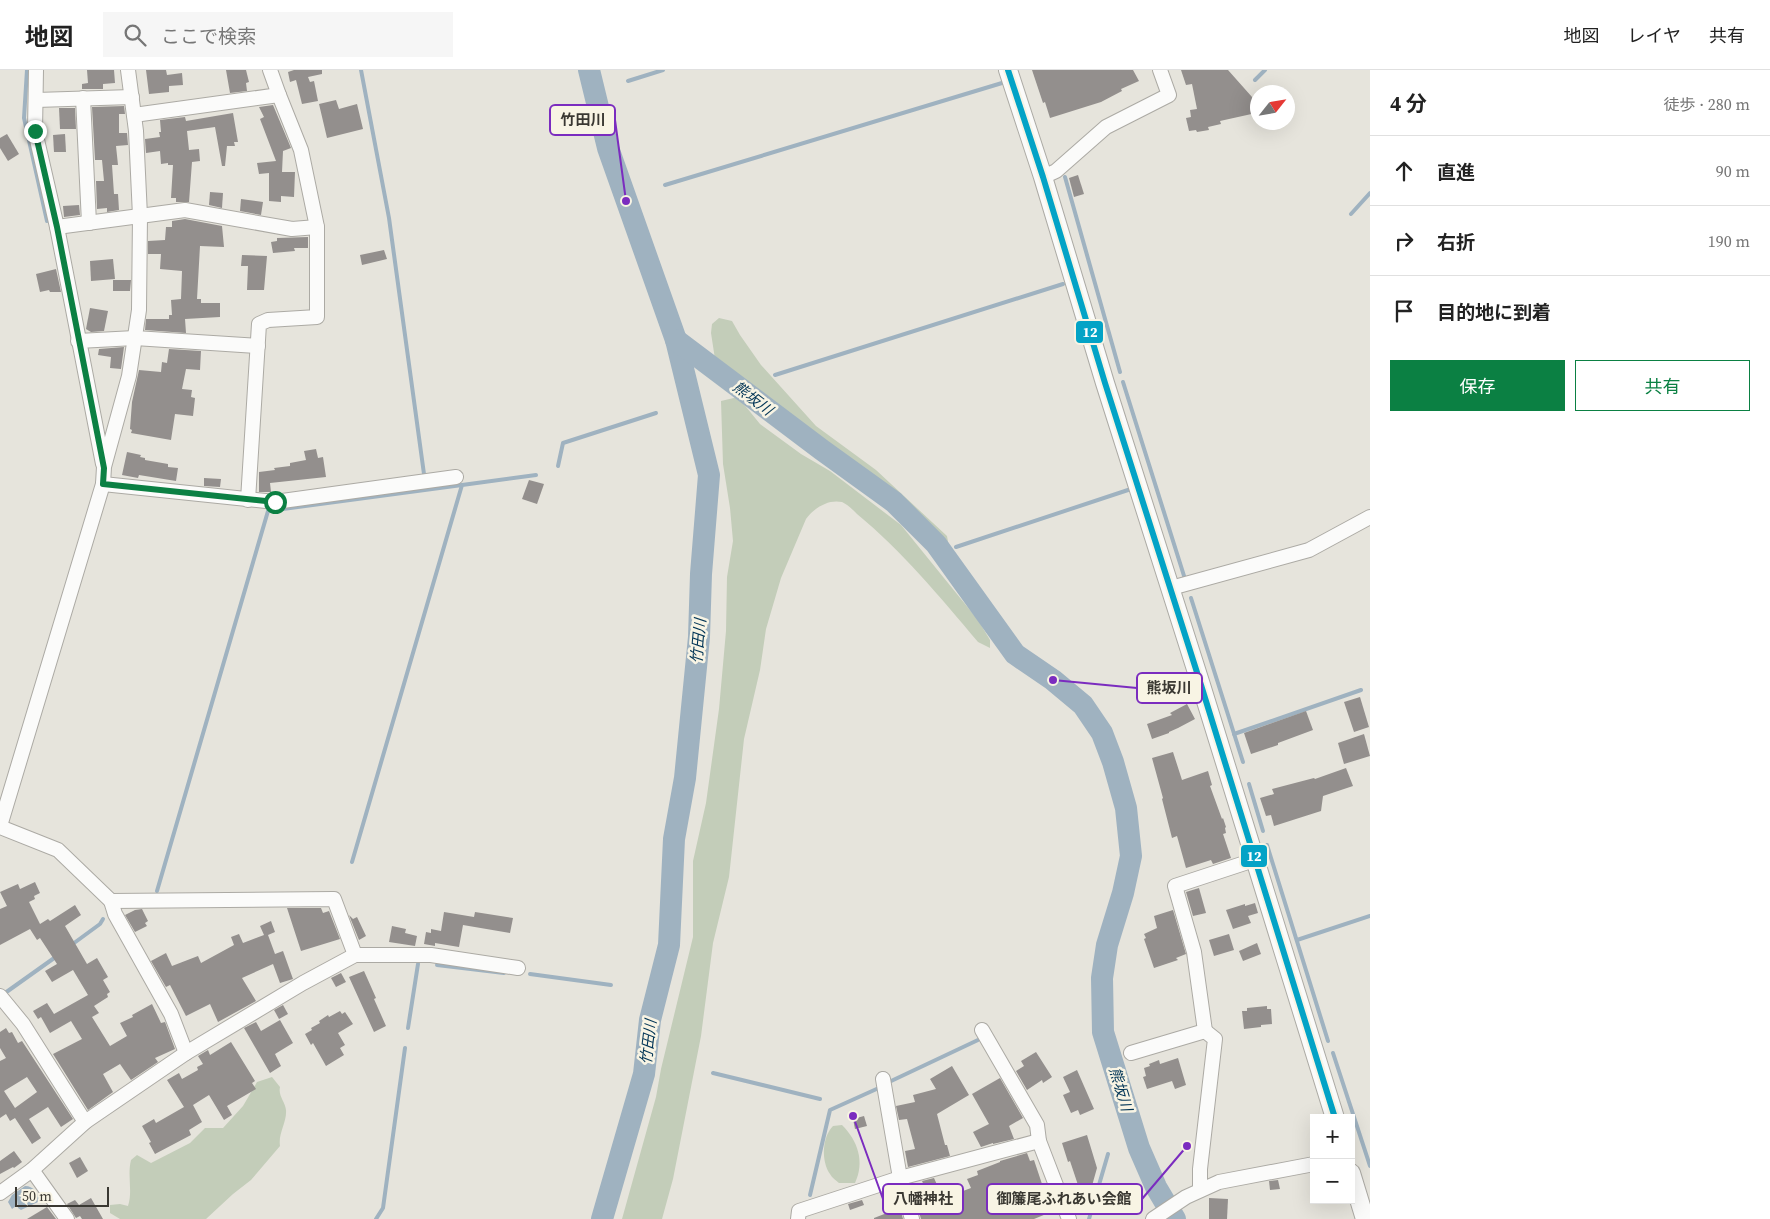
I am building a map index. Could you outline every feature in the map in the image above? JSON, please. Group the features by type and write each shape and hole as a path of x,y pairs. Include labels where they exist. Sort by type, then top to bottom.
{"main road":[{"path":"1008,70 1044,177 1105,383 1171,588 1334,1114"},
{"path":"1355,1187 1364,1218"}],"street":[{"path":"36,70 35,131 57,227 104,468"},
{"path":"128,70 134,116 140,216 139,310 129,376 104,468 103,484 0,827 58,850 110,901 115,914 171,1014 186,1053"},
{"path":"248,500 259,324 268,320 317,317 317,227 301,150 270,70"},
{"path":"1044,177 1056,171 1106,128 1169,95 1160,70"},
{"path":"134,116 279,95"},
{"path":"36,100 132,96"},
{"path":"83,98 89,223"},
{"path":"57,227 185,210 292,229 317,227"},
{"path":"78,341 135,338 258,346"},
{"path":"103,484 275,502 456,477"},
{"path":"1171,588 1310,550 1370,517"},
{"path":"1200,1190 1200,1169 1215,1038 1205,1031 1194,952 1175,886 1254,860"},
{"path":"110,901 334,899 355,954"},
{"path":"0,1193 32,1170 85,1122 186,1053 355,954 431,955 518,968"},
{"path":"0,996 23,1024 85,1122"},
{"path":"982,1030 1037,1125 1039,1142 1065,1217"},
{"path":"1131,1053 1205,1031"},
{"path":"883,1079 900,1178 912,1219"},
{"path":"798,1219 799,1211 900,1178 1039,1142"},
{"path":"1153,1219 1178,1202 1219,1182 1310,1165"},
{"path":"32,1170 67,1219"}],"green space":[{"path":"719,318 732,321 761,365 816,426 876,470 947,536 949,547 944,546 934,538 912,513 875,481 803,428 767,398 724,368 715,359 711,333 712,324"},
{"path":"738,397 760,424 801,454 830,471 901,525 978,620 990,640 990,648 978,642 905,559 846,504 837,501 827,503 813,511 806,519 781,578 766,629 760,670 744,739 729,877 713,943 701,1036 673,1179 662,1219 622,1219 656,1097 693,937 693,861 706,803 719,709 726,631 727,577 733,541 723,464 721,401"},
{"path":"272,1077 280,1087 280,1093 286,1110 280,1146 251,1180 206,1219 120,1219 110,1213 110,1205 120,1204 128,1206 131,1160 137,1155 151,1163 190,1143 205,1128 223,1128 243,1106 257,1082"},
{"path":"842,1125 856,1145 860,1160 855,1183 839,1183 831,1175 825,1163 824,1149 829,1131 833,1126"}],"water":[{"path":"25,1186 31,1187 36,1191 38,1202 21,1210 18,1208 17,1199 16,1206 12,1209 8,1202 12,1195"}],"building":[{"path":"87,70 114,70 115,83 103,84 103,89 82,89 82,84 88,83"},
{"path":"146,70 166,70 167,75 182,73 183,85 169,86 169,92 149,94"},
{"path":"226,70 246,70 249,82 246,83 247,91 230,93"},
{"path":"294,70 322,70 322,74 308,77 310,82 314,81 318,101 302,104 296,80 290,82 288,72"},
{"path":"1032,70 1133,70 1139,81 1121,89 1122,91 1101,102 1050,118"},
{"path":"1181,70 1228,70 1250,95 1250,114 1220,121 1221,124 1208,127 1209,130 1189,131 1186,118 1191,117 1190,110 1197,109 1192,84 1186,85"},
{"path":"336,100 339,109 357,104 363,129 327,138 319,104"},
{"path":"273,105 291,148 283,151 282,172 295,172 294,197 281,196 281,202 269,201 269,173 259,174 257,163 276,161 260,119 264,117 259,107"},
{"path":"124,106 125,114 119,114 119,133 127,133 128,145 116,146 118,165 112,165 114,194 118,194 119,210 107,212 107,208 97,209 96,181 104,181 102,160 95,160 92,107"},
{"path":"59,108 75,108 76,129 60,129"},
{"path":"233,113 238,142 234,142 235,146 227,146 225,166 222,166 215,127 187,131 189,150 199,149 200,161 192,162 189,202 176,202 176,198 171,198 173,165 168,165 168,163 161,164 160,151 146,153 145,139 160,137 160,120 185,117 186,121"},
{"path":"7,134 19,154 8,161 0,148 0,138"},
{"path":"65,134 66,152 54,152 53,135"},
{"path":"1078,175 1084,194 1074,197 1069,178"},
{"path":"210,192 223,193 222,208 209,205"},
{"path":"241,199 263,202 261,215 240,211"},
{"path":"79,205 80,215 64,217 63,206"},
{"path":"185,219 222,226 224,247 200,246 197,299 201,299 201,303 220,303 220,317 185,319 186,333 145,330 146,319 169,319 169,315 172,315 171,300 181,299 182,271 160,269 161,254 148,254 148,241 165,240 166,227 172,227 172,221"},
{"path":"308,237 308,248 294,248 295,251 273,253 271,242 277,241 277,238"},
{"path":"384,250 387,259 362,265 360,255"},
{"path":"242,255 267,256 264,290 247,290 248,266 241,266"},
{"path":"113,259 115,279 91,281 90,261"},
{"path":"56,269 61,292 50,292 49,290 40,292 36,274"},
{"path":"113,280 131,280 130,291 113,291"},
{"path":"90,308 108,311 104,331 91,332 86,329"},
{"path":"124,347 121,369 110,368 111,357 98,355 99,349"},
{"path":"169,349 201,351 200,370 186,369 182,389 192,390 191,397 195,398 193,416 175,414 171,440 131,433 132,402 139,370 161,372 162,362 167,363"},
{"path":"316,449 318,458 323,457 326,477 270,483 271,492 259,492 259,472 275,470 274,468 290,466 290,463 306,460 304,451"},
{"path":"127,452 141,455 140,457 145,458 145,460 168,464 168,467 178,468 176,481 139,475 138,478 122,475"},
{"path":"204,478 221,479 220,487 204,486"},
{"path":"529,480 544,484 537,504 522,499"},
{"path":"1360,697 1369,727 1354,732 1344,702"},
{"path":"1187,704 1195,719 1169,733 1152,739 1147,724 1172,715 1170,713"},
{"path":"1306,711 1313,730 1251,754 1244,733"},
{"path":"1364,734 1370,756 1344,764 1338,743"},
{"path":"1173,752 1182,780 1208,771 1212,785 1210,786 1226,827 1226,833 1223,834 1231,858 1213,864 1211,860 1186,868 1177,836 1172,838 1152,758"},
{"path":"1346,768 1353,786 1323,796 1321,811 1274,826 1271,815 1266,816 1260,798 1274,794 1272,789 1315,779"},
{"path":"35,882 40,893 29,902 40,924 48,919 50,921 75,905 81,915 65,926 87,964 97,958 108,977 103,980 110,992 107,994 108,997 94,1006 99,1013 92,1017 110,1046 127,1036 120,1023 152,1004 161,1023 165,1022 175,1049 155,1058 158,1062 131,1080 120,1064 103,1074 113,1092 88,1110 53,1054 82,1039 71,1021 50,1033 41,1017 38,1019 33,1011 47,1003 54,1014 88,995 73,970 52,982 45,971 57,964 40,938 37,940 30,929 0,945 0,909 7,906 0,892 18,884 20,889"},
{"path":"1199,888 1206,913 1193,916 1186,892"},
{"path":"1255,903 1258,913 1248,916 1251,923 1233,929 1226,910"},
{"path":"287,908 321,908 323,913 329,911 340,939 301,951"},
{"path":"142,909 148,921 145,923 147,926 135,932 125,915"},
{"path":"1173,910 1186,954 1176,958 1178,960 1154,968 1144,934 1157,928 1154,916"},
{"path":"444,912 474,917 475,912 513,918 510,933 463,925 459,947 435,943 435,946 424,944 426,932 431,933 431,929 441,931"},
{"path":"349,915 353,919 357,917 366,936 359,940"},
{"path":"271,921 275,932 268,935 275,954 283,951 293,979 280,983 273,964 242,978 256,1001 218,1022 210,1004 186,1016 170,985 166,987 151,961 166,953 172,966 198,956 201,963 234,945 231,937 239,934 243,943 264,935 260,926"},
{"path":"392,926 406,929 405,933 417,936 415,946 389,942"},
{"path":"1229,934 1234,950 1214,956 1209,940"},
{"path":"1257,943 1261,954 1243,961 1239,951"},
{"path":"364,971 386,1026 374,1032 349,977"},
{"path":"341,973 346,982 336,987 331,978"},
{"path":"283,1005 288,1014 279,1019 274,1010"},
{"path":"1267,1006 1267,1009 1271,1009 1272,1024 1244,1029 1242,1011 1247,1011 1247,1008"},
{"path":"340,1011 342,1014 345,1012 353,1024 338,1033 345,1045 340,1048 344,1055 326,1066 313,1043 311,1045 305,1034 328,1015 329,1017"},
{"path":"280,1020 293,1043 275,1054 281,1066 270,1073 244,1028 256,1022 261,1031"},
{"path":"6,1028 9,1033 12,1032 18,1043 22,1041 73,1119 61,1127 48,1107 29,1119 41,1138 32,1144 15,1118 10,1121 6,1114 0,1118 0,1061 6,1058 0,1048 0,1032","holes":["27,1077 37,1092 15,1108 4,1091"]},
{"path":"231,1042 255,1081 252,1083 256,1089 227,1106 232,1115 224,1120 209,1095 193,1105 202,1122 189,1130 191,1135 155,1154 142,1126 154,1119 156,1123 184,1107 167,1080 179,1073 182,1079 198,1070 197,1067 203,1064 198,1056 208,1050 210,1055"},
{"path":"1036,1052 1052,1077 1043,1083 1042,1080 1027,1090 1016,1071 1024,1066 1021,1061"},
{"path":"1178,1058 1186,1085 1175,1089 1172,1081 1147,1089 1143,1077 1146,1076 1144,1068 1159,1060 1160,1064"},
{"path":"952,1066 969,1095 937,1114 945,1145 947,1145 950,1156 908,1167 905,1151 915,1149 907,1119 899,1120 896,1106 915,1102 913,1095 936,1089 930,1079"},
{"path":"1077,1070 1094,1109 1080,1115 1078,1110 1071,1113 1063,1095 1070,1092 1063,1077"},
{"path":"1000,1078 1023,1118 1009,1126 1014,1139 981,1147 973,1132 989,1124 972,1094"},
{"path":"864,1116 867,1126 855,1129 853,1119"},
{"path":"1087,1135 1097,1168 1086,1207 1073,1204 1078,1185 1062,1143"},
{"path":"14,1151 22,1162 0,1174 0,1161"},
{"path":"1027,1153 1030,1161 1034,1160 1042,1184 1046,1183 1056,1210 1034,1219 921,1219 917,1205 920,1204 919,1200 929,1197 922,1181 934,1178 942,1196 946,1195 947,1197 971,1188 967,1179 978,1175 977,1171 1000,1161"},
{"path":"80,1157 88,1171 77,1178 69,1163"},
{"path":"1278,1180 1280,1189 1270,1190 1269,1181"},
{"path":"91,1198 103,1219 82,1219 80,1216 76,1218 67,1204 75,1200 79,1205"},
{"path":"1209,1198 1228,1199 1227,1219 1209,1219"},
{"path":"862,1200 864,1205 850,1210 848,1204"},
{"path":"47,1207 56,1219 27,1219"},
{"path":"900,1208 903,1219 874,1219 874,1218"}],"waterway":[{"path":"27,70 24,118 47,221"},
{"path":"361,70 389,218 424,474"},
{"name":"竹田川","path":"589,70 608,148 676,340 709,475 701,574 699,637 685,778 674,839 669,945 650,1020 644,1074 602,1219"},
{"path":"628,81 663,70"},
{"path":"1255,80 1265,70"},
{"path":"665,185 1002,83"},
{"path":"1065,177 1120,372"},
{"path":"1351,214 1370,193"},
{"path":"775,375 1063,284"},
{"name":"熊坂川","path":"676,340 894,502 936,544 1015,654 1053,680 1083,705 1102,733 1113,762 1126,808 1131,856 1123,893 1107,945 1102,978 1103,1032 1139,1148 1156,1187 1175,1219"},
{"path":"1123,382 1185,579"},
{"path":"558,466 563,443 656,413"},
{"path":"352,862 462,485 536,475"},
{"path":"157,891 268,511 462,485"},
{"path":"956,547 1128,490"},
{"path":"1191,598 1243,762"},
{"path":"1234,734 1361,690"},
{"path":"1249,784 1263,831"},
{"path":"1267,845 1328,1041"},
{"path":"1297,940 1370,916"},
{"path":"70,946 100,924 103,919"},
{"path":"5,993 57,956"},
{"path":"408,1028 418,964"},
{"path":"437,965 504,973"},
{"path":"530,974 611,985"},
{"path":"889,1082 978,1040"},
{"path":"376,1219 383,1208 405,1048"},
{"path":"1333,1053 1370,1166"},
{"path":"713,1073 820,1099"},
{"path":"810,1195 830,1110 881,1087"},
{"path":"1089,1219 1108,1154"}],"transit line":[{"name":"12","path":"1008,70 1043,177 1105,383 1334,1114"}],"place":[{"name":"竹田川","path":"626,201"},
{"name":"熊坂川","path":"1053,680"},
{"name":"八幡神社","path":"853,1116"},
{"name":"御簾尾ふれあい会館","path":"1187,1146"}],"route":[{"path":"35,131 57,227 80,353 104,468 103,484 275,502"}]}
